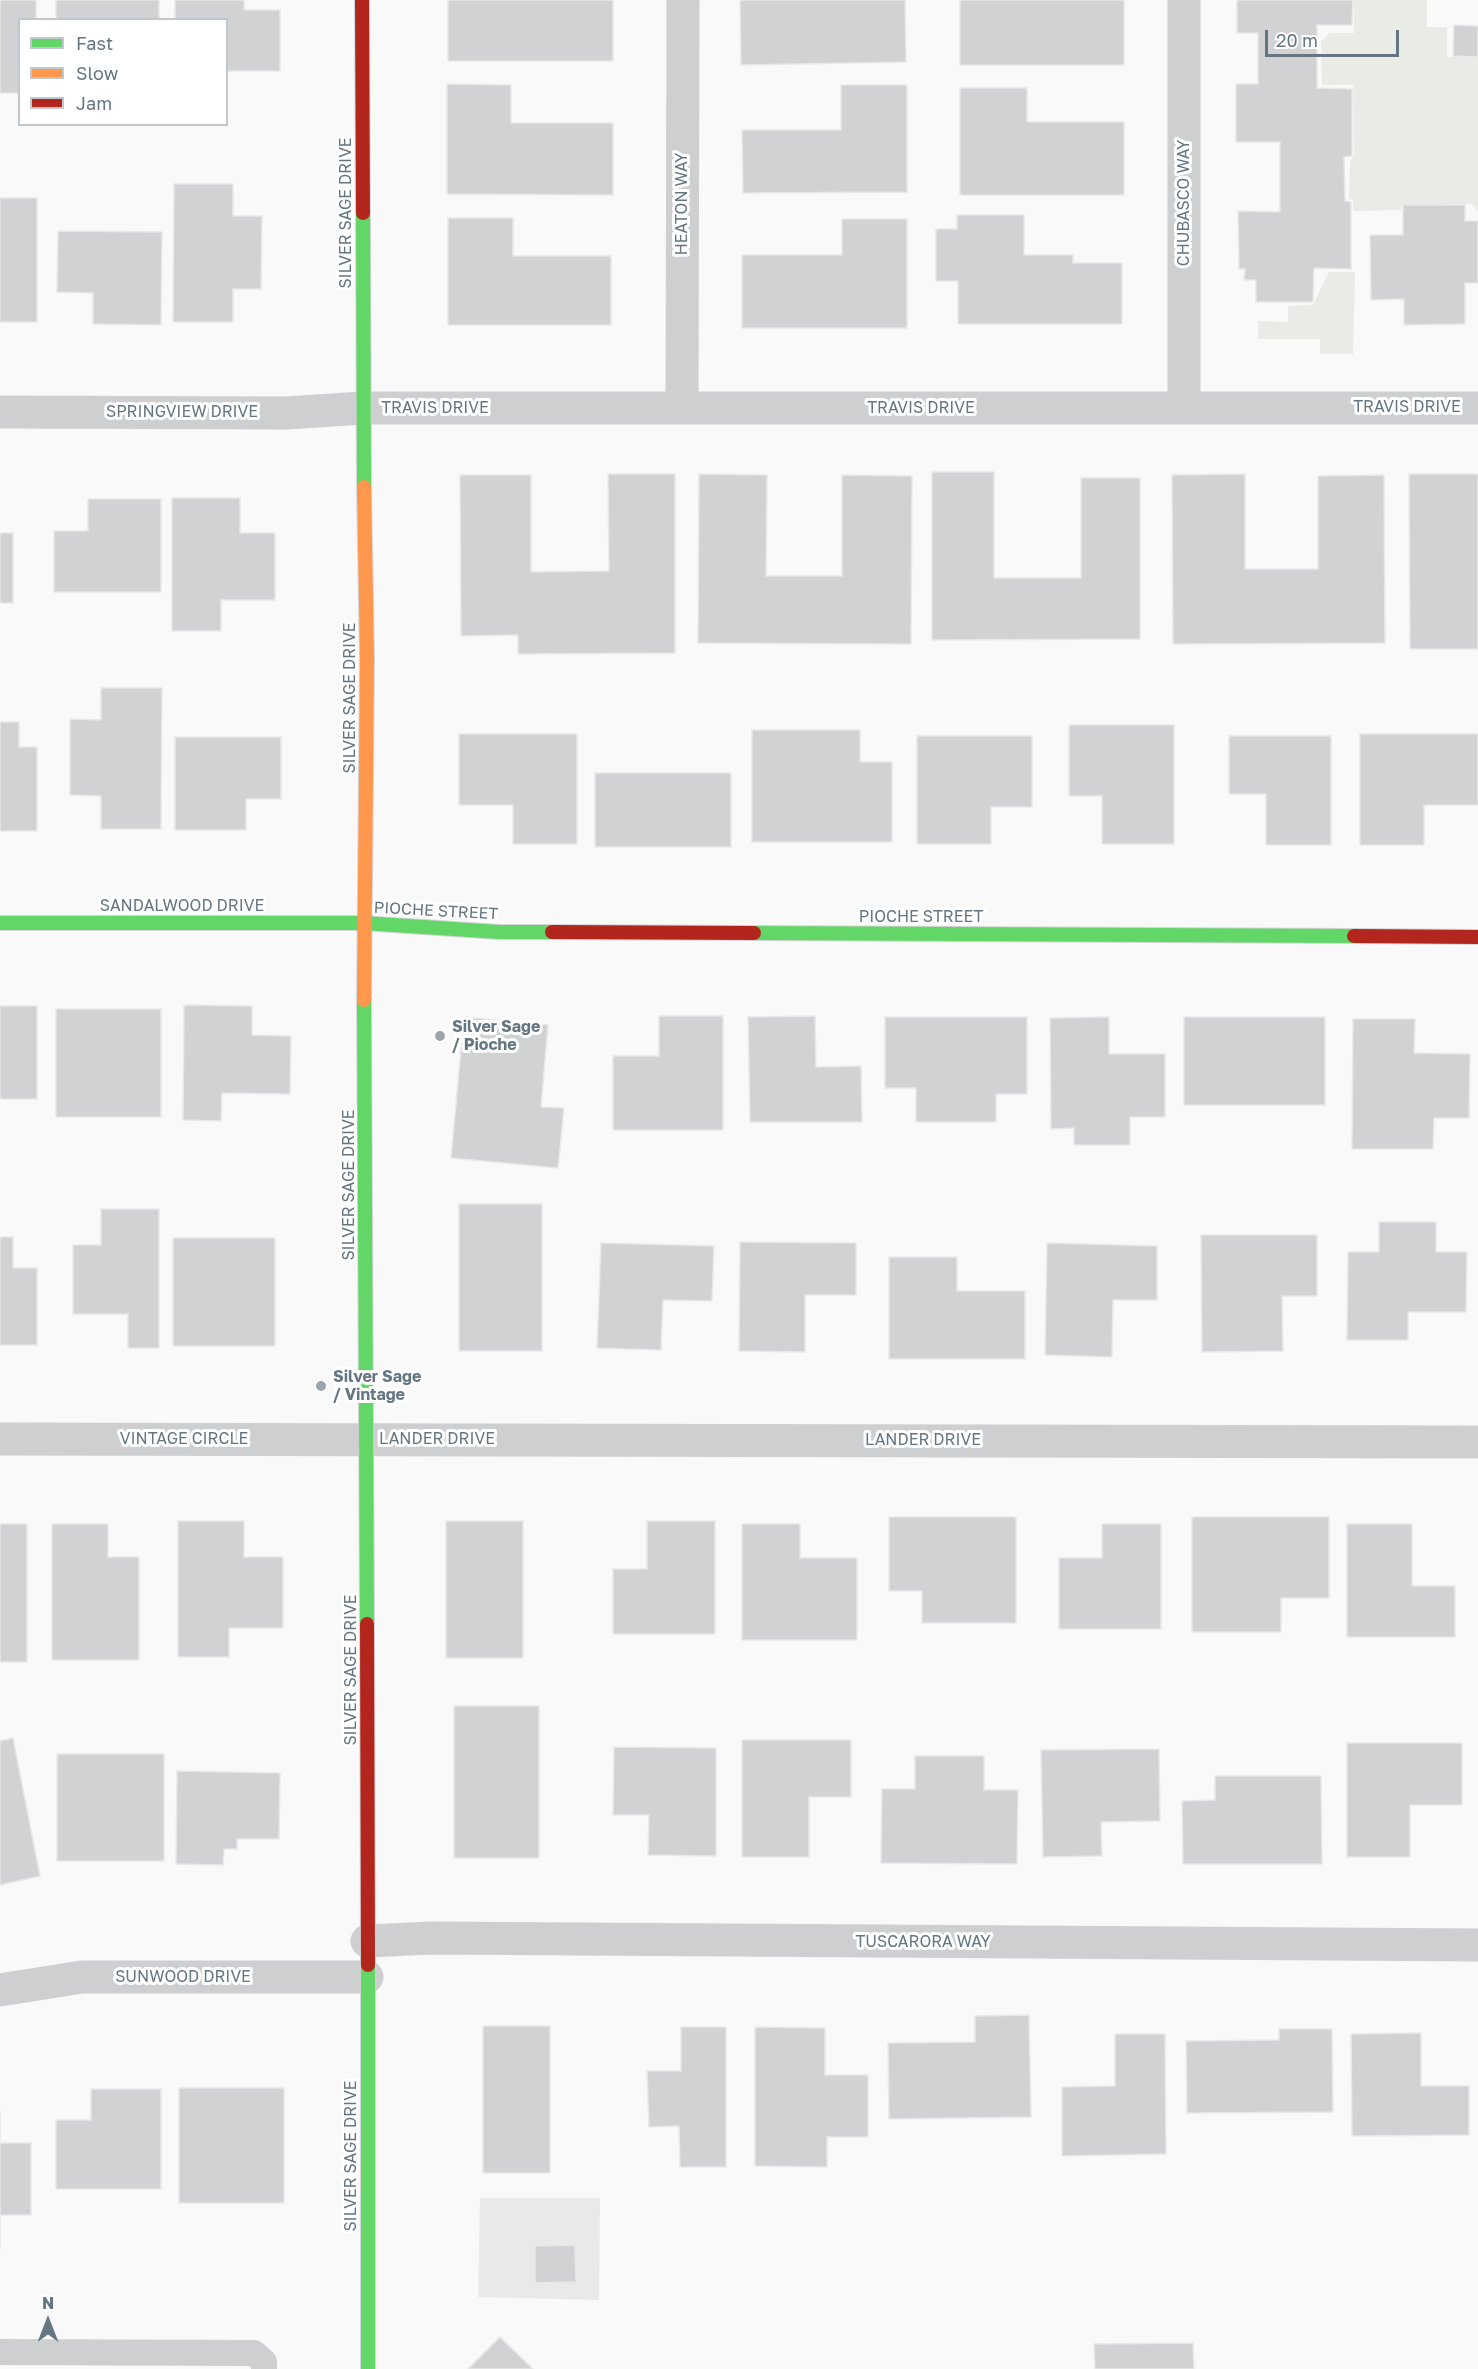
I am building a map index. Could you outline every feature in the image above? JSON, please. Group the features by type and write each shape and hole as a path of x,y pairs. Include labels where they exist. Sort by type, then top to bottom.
{"street":[{"name":"SILVER SAGE DRIVE","path":"362,0 363,408 367,659 363,923 367,1439 368,2369"},
{"name":"HEATON WAY","path":"682,408 683,0"},
{"name":"CHUBASCO WAY","path":"1184,0 1184,407"},
{"name":"TRAVIS DRIVE","path":"363,408 1478,408"},
{"name":"SPRINGVIEW DRIVE","path":"0,412 286,413 363,408"},
{"name":"SANDALWOOD DRIVE","path":"0,923 363,923"},
{"name":"PIOCHE STREET","path":"363,923 511,932 1478,937"},
{"name":"VINTAGE CIRCLE","path":"0,1439 367,1439"},
{"name":"LANDER DRIVE","path":"367,1439 1478,1442"},
{"name":"TUSCARORA WAY","path":"367,1941 431,1938 1478,1945"},
{"name":"SUNWOOD DRIVE","path":"0,1990 82,1977 367,1977"}],"lane":[{"path":"0,2352 254,2353 264,2362 264,2369"}],"shaded area":[{"path":"1354,0 1427,0 1427,27 1447,27 1447,57 1478,57 1478,211 1472,204 1401,206 1401,210 1353,211 1353,201 1349,198 1350,162 1354,155 1353,85 1322,85 1321,42 1329,33 1354,33"},
{"path":"1329,272 1355,272 1353,354 1320,354 1320,339 1258,339 1258,321 1288,322 1288,306 1313,305"},
{"path":"480,2198 600,2198 599,2300 478,2297"}],"building":[{"path":"0,0 36,0 36,18 18,18 18,93 0,93"},
{"path":"56,0 159,0 159,18 56,18"},
{"path":"175,0 244,0 244,10 280,10 280,71 228,71 228,18 175,18"},
{"path":"448,0 613,0 613,61 448,61"},
{"path":"740,0 905,0 906,62 741,65"},
{"path":"960,0 1124,0 1124,65 960,65"},
{"path":"1237,0 1353,0 1352,25 1317,25 1317,88 1352,89 1352,156 1344,157 1345,201 1351,202 1351,269 1314,268 1313,302 1256,302 1256,280 1244,280 1245,269 1239,269 1238,211 1280,212 1280,142 1236,142 1236,84 1258,84 1258,33 1237,33"},
{"path":"1454,25 1478,26 1478,57 1453,56"},
{"path":"447,84 511,85 511,123 613,123 613,195 447,194"},
{"path":"841,85 907,85 907,192 743,193 742,130 841,130"},
{"path":"960,88 1027,88 1027,122 1124,122 1124,195 960,195"},
{"path":"174,184 233,184 233,216 262,216 261,289 233,289 233,322 173,322"},
{"path":"0,198 37,198 37,322 0,322"},
{"path":"1403,205 1465,205 1465,221 1478,221 1478,283 1465,283 1465,324 1404,325 1404,299 1371,300 1370,235 1403,235"},
{"path":"957,215 1024,215 1024,255 1073,255 1073,263 1122,263 1122,324 958,324 958,281 936,281 936,229 957,229"},
{"path":"448,218 513,218 513,256 611,256 611,325 448,325"},
{"path":"842,219 907,219 907,328 742,328 742,255 842,255"},
{"path":"58,231 162,232 161,325 93,324 93,293 57,292"},
{"path":"932,472 994,472 994,578 1081,578 1081,478 1140,478 1140,639 932,640"},
{"path":"608,474 675,474 675,653 518,654 518,635 461,636 460,475 531,475 531,572 609,571"},
{"path":"699,474 767,475 766,576 842,576 842,475 912,476 911,644 698,643"},
{"path":"1245,474 1245,569 1318,569 1318,476 1384,475 1385,643 1173,644 1172,475"},
{"path":"1409,474 1478,474 1478,649 1410,649"},
{"path":"172,498 240,498 240,533 275,533 275,600 221,600 221,631 172,631"},
{"path":"88,499 161,499 161,592 54,592 54,531 88,531"},
{"path":"0,533 13,533 13,603 0,603"},
{"path":"101,688 162,688 161,829 101,829 101,796 70,795 70,719 101,720"},
{"path":"0,722 19,722 19,747 37,747 37,831 0,831"},
{"path":"1069,725 1174,725 1174,844 1102,844 1102,796 1069,796"},
{"path":"752,730 860,730 860,762 892,762 892,842 752,842"},
{"path":"459,734 577,734 577,844 513,844 513,805 459,805"},
{"path":"1360,734 1478,734 1478,805 1424,805 1424,845 1360,845"},
{"path":"917,736 1032,736 1032,807 991,807 991,844 917,844"},
{"path":"1229,736 1331,736 1331,845 1266,845 1266,794 1229,794"},
{"path":"175,737 281,737 281,799 246,799 246,830 175,830"},
{"path":"595,773 731,773 731,847 595,847"},
{"path":"184,1005 252,1006 252,1035 291,1036 290,1094 222,1093 221,1121 183,1120"},
{"path":"0,1006 37,1006 37,1099 0,1099"},
{"path":"56,1009 161,1009 161,1117 56,1117"},
{"path":"659,1016 723,1016 723,1130 613,1130 613,1056 659,1056"},
{"path":"815,1016 816,1067 861,1066 862,1122 750,1122 748,1017"},
{"path":"464,1017 548,1025 541,1107 564,1108 558,1168 451,1158"},
{"path":"885,1017 1027,1017 1027,1094 996,1094 996,1122 916,1122 916,1088 885,1088"},
{"path":"1109,1017 1109,1054 1165,1054 1165,1117 1130,1117 1130,1145 1074,1145 1074,1128 1051,1129 1050,1018"},
{"path":"1184,1017 1325,1017 1325,1105 1184,1105"},
{"path":"1353,1019 1415,1019 1414,1053 1470,1054 1469,1118 1434,1118 1433,1149 1352,1149"},
{"path":"459,1204 542,1204 542,1351 459,1351"},
{"path":"101,1209 159,1209 159,1348 128,1348 128,1314 73,1314 73,1245 101,1245"},
{"path":"1379,1222 1436,1222 1436,1252 1467,1252 1466,1312 1408,1312 1408,1340 1347,1340 1348,1252 1379,1252"},
{"path":"1201,1235 1317,1235 1317,1296 1282,1296 1283,1351 1202,1352"},
{"path":"0,1237 13,1237 13,1268 37,1268 37,1345 0,1345"},
{"path":"173,1238 275,1238 275,1346 173,1346"},
{"path":"740,1242 856,1243 856,1295 805,1295 805,1352 739,1351"},
{"path":"601,1243 714,1246 712,1301 663,1300 661,1350 597,1348"},
{"path":"1047,1243 1157,1246 1157,1300 1113,1300 1112,1357 1045,1355"},
{"path":"889,1257 957,1257 957,1291 1025,1291 1025,1359 889,1359"},
{"path":"889,1517 1016,1517 1016,1623 922,1623 922,1591 889,1591"},
{"path":"1192,1517 1329,1517 1329,1598 1281,1598 1281,1632 1192,1632"},
{"path":"178,1521 244,1521 244,1557 283,1557 283,1628 229,1628 229,1657 178,1657"},
{"path":"446,1521 523,1521 523,1658 446,1658"},
{"path":"647,1521 715,1521 715,1634 613,1634 613,1569 647,1569"},
{"path":"0,1524 27,1524 27,1662 0,1662"},
{"path":"52,1524 108,1524 108,1557 139,1557 139,1660 52,1660"},
{"path":"742,1524 800,1524 800,1558 857,1558 857,1640 742,1640"},
{"path":"1102,1524 1161,1524 1161,1629 1059,1629 1059,1558 1102,1558"},
{"path":"1347,1524 1412,1524 1412,1586 1455,1586 1455,1637 1347,1637"},
{"path":"454,1706 539,1706 539,1858 454,1858"},
{"path":"13,1738 40,1876 0,1885 0,1741"},
{"path":"742,1740 851,1740 851,1797 809,1797 809,1857 742,1857"},
{"path":"1347,1743 1462,1743 1462,1805 1410,1805 1410,1857 1347,1857"},
{"path":"614,1747 716,1748 716,1856 648,1855 649,1815 613,1815"},
{"path":"1159,1749 1160,1821 1101,1822 1102,1856 1043,1857 1041,1750"},
{"path":"57,1754 164,1754 164,1861 57,1861"},
{"path":"915,1756 984,1756 984,1790 1018,1790 1017,1864 881,1863 882,1789 915,1789"},
{"path":"177,1771 280,1773 279,1839 237,1839 237,1849 224,1849 223,1865 176,1864"},
{"path":"1215,1776 1321,1776 1322,1864 1183,1864 1182,1801 1215,1800"},
{"path":"1029,2015 1031,2117 889,2119 888,2043 975,2042 975,2016"},
{"path":"483,2026 550,2026 550,2173 483,2173"},
{"path":"681,2027 726,2027 726,2167 680,2167 679,2126 649,2127 647,2071 681,2071"},
{"path":"755,2027 825,2028 825,2075 868,2075 868,2137 827,2137 827,2167 755,2166"},
{"path":"1279,2029 1332,2029 1333,2112 1187,2113 1186,2041 1279,2040"},
{"path":"1421,2033 1421,2086 1469,2086 1469,2135 1352,2136 1351,2034"},
{"path":"1115,2034 1165,2034 1166,2154 1062,2156 1062,2087 1115,2086"},
{"path":"179,2088 284,2088 284,2203 179,2203"},
{"path":"91,2089 161,2089 161,2189 56,2189 56,2120 91,2120"},
{"path":"0,2143 31,2143 31,2215 0,2215"},
{"path":"575,2245 576,2282 535,2283 535,2246"},
{"path":"500,2337 533,2369 468,2369"},
{"path":"1193,2343 1194,2369 1095,2369 1094,2344"}],"traffic: fast":[{"path":"363,213 364,487"},
{"path":"0,923 363,923 499,932 552,932"},
{"path":"754,933 1354,936"},
{"path":"364,1000 367,1624"},
{"path":"368,1965 368,2369"}],"traffic: slow":[{"path":"364,487 367,659 364,1000"}],"traffic: jam":[{"path":"362,0 363,213"},
{"path":"552,932 754,933"},
{"path":"1354,936 1478,937"},
{"path":"367,1624 368,1965"}],"place":[{"name":"Silver Sage / Pioche","path":"440,1036"},
{"name":"Silver Sage / Vintage","path":"321,1386"}]}
